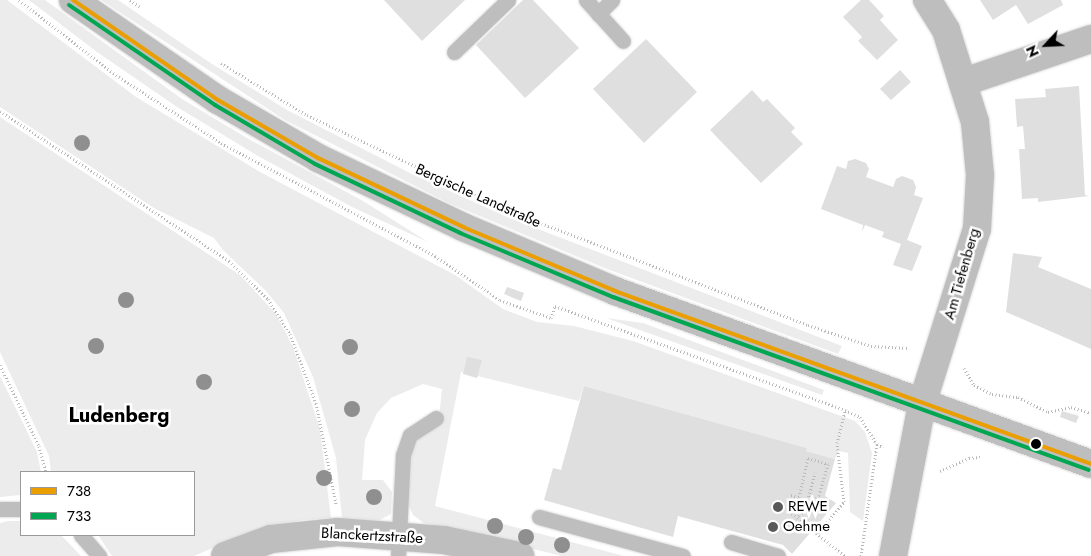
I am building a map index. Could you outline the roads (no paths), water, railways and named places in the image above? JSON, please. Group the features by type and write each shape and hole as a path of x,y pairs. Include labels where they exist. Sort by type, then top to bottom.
{"main road":[{"path":"74,0 218,100 384,191 615,291 1091,464"},
{"name":"Am Tiefenberg","path":"922,404 977,229 980,175 975,122 964,82 946,30 928,0"},
{"path":"964,82 1091,39"},
{"path":"893,556 922,404"},
{"name":"Blanckertzstraße","path":"225,556 271,539 338,532 399,546 444,540 520,556"}],"lane":[{"path":"454,52 508,0"},
{"path":"586,0 623,41"},
{"path":"598,14 612,0"},
{"path":"399,546 403,454 410,435 436,418"},
{"path":"0,509 20,509"},
{"path":"539,517 683,556"},
{"path":"83,536 99,556"},
{"path":"731,542 778,556"}],"place":[{"name":"REWE","path":"778,507"},
{"name":"Oehme","path":"773,527"}],"district":[{"name":"Ludenberg","path":"119,415"}]}
